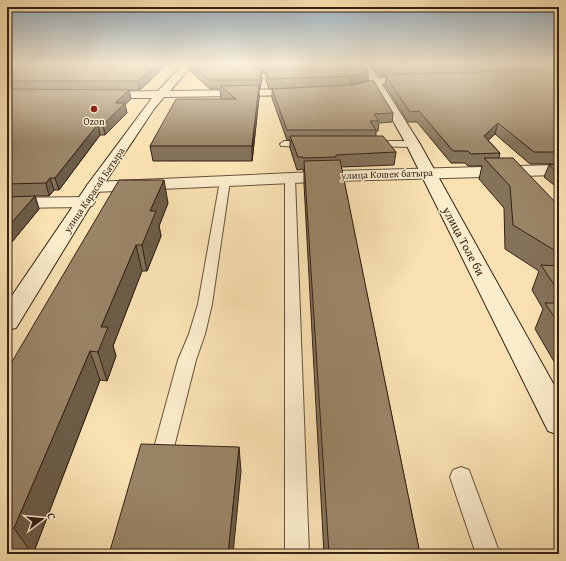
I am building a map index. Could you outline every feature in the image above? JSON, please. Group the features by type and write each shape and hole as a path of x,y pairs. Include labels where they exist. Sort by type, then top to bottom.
{"street":[{"name":"улица Карасай Батыра","path":"7,322 86,202 94,187 164,90"},
{"name":"улица Толе би","path":"380,90 413,144 498,303 559,422"},
{"path":"86,95 317,91"},
{"name":"улица Кошек батыра","path":"94,187 290,178 559,170"},
{"path":"7,203 86,202"}],"lane":[{"path":"284,144 315,144"},
{"path":"362,144 413,144"},
{"path":"290,178 297,554"},
{"path":"162,455 187,360 204,311 225,181"},
{"path":"461,477 488,554"}],"building":[{"path":"7,90 129,90 115,103 125,103 103,125 98,124 55,178 50,178 46,183 7,184"},
{"path":"225,90 258,90 252,146 150,146 176,99 236,99"},
{"path":"272,90 379,90 393,113 374,114 379,121 370,121 376,130 287,130"},
{"path":"395,90 559,90 559,152 534,152 498,123 484,136 500,153 471,154 468,151 453,151 419,111 410,112"},
{"path":"290,136 383,136 396,152 303,158 298,157"},
{"path":"484,158 513,158 559,206 559,253 513,225 510,186"},
{"path":"340,160 420,554 329,554 304,161"},
{"path":"559,164 559,173 549,165"},
{"path":"119,180 164,180 150,211 156,211 142,245 136,245 101,327 108,327 98,352 90,351 14,528 7,528 7,370"},
{"path":"35,196 7,228 7,197"},
{"path":"541,265 559,266 559,292"},
{"path":"545,303 559,303 559,324"},
{"path":"141,444 239,447 228,554 109,554"}],"place":[{"name":"Ozon","path":"94,109"}]}
